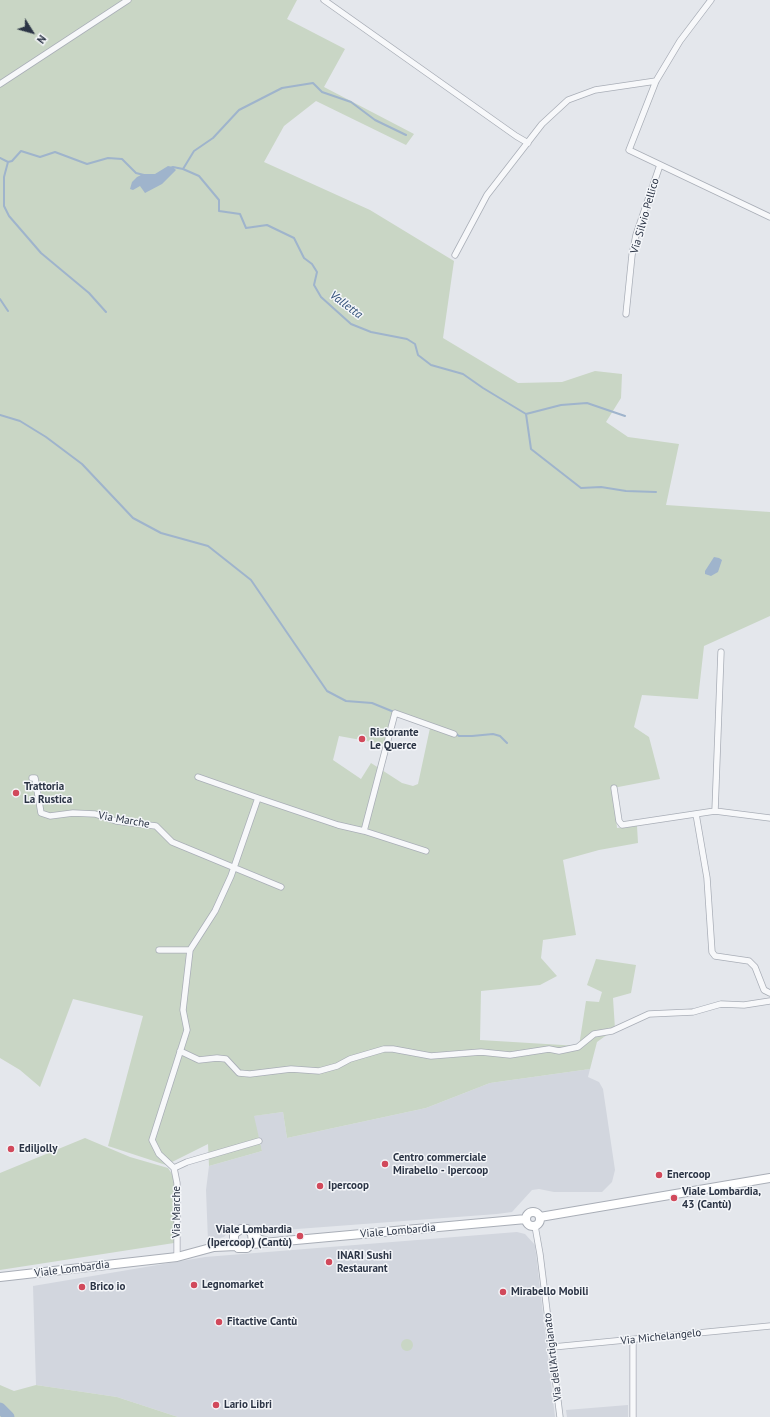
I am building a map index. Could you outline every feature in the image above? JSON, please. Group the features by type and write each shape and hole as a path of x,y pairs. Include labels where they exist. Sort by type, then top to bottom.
{"main road":[{"path":"540,1217 770,1178"},
{"path":"533,1212 537,1213 540,1217 539,1223 535,1226 529,1225 526,1220 529,1214 533,1212"},
{"name":"Viale Lombardia","path":"252,1244 507,1223 526,1220"},
{"path":"252,1234 252,1244 244,1249 236,1246 233,1236 236,1231 241,1229 247,1230 260,1240 270,1243"},
{"name":"Viale Lombardia","path":"0,1277 177,1257 214,1246 233,1236"},
{"name":"Viale Lombardia","path":"214,1246 236,1246"}],"street":[{"path":"0,84 128,0"},
{"path":"324,0 528,143"},
{"path":"454,255 487,195 542,124 568,100 595,90 656,81 680,41 711,0"},
{"name":"Via Silvio Pellico","path":"656,81 628,150 770,217"},
{"name":"Via Silvio Pellico","path":"626,314 632,255 636,235 660,165"},
{"path":"715,811 721,652"},
{"path":"364,831 395,713 454,734"},
{"path":"198,777 338,825 364,831 426,850"},
{"name":"Via Marche","path":"32,778 35,778 41,813 50,816 73,813 95,814 116,821 156,826 172,842 281,887"},
{"path":"614,788 619,821 622,825 715,811 770,818"},
{"path":"258,798 233,868 215,911 190,950 183,1010 187,1030 152,1140 159,1154 174,1168 187,1162 259,1141"},
{"path":"696,814 707,878 712,952 715,956 750,961 755,967 764,990 770,993"},
{"path":"159,950 190,950"},
{"path":"180,1051 199,1060 217,1058 226,1059 239,1073 250,1074 291,1069 319,1071 337,1066 350,1059 384,1049 415,1052 431,1056 481,1052 510,1055 549,1049 559,1051 578,1047 594,1034 612,1031 649,1014 692,1012 721,1004 744,1005 770,1001"},
{"name":"Via Marche","path":"174,1168 177,1183 177,1257"},
{"name":"Via dell'Artigianato","path":"535,1226 553,1347 560,1417"},
{"name":"Via Michelangelo","path":"553,1347 770,1326"},
{"path":"632,1417 633,1340"}],"shaded area":[{"path":"590,1069 588,1077 599,1082 603,1089 615,1170 612,1182 602,1192 554,1192 539,1189 532,1190 512,1212 497,1214 257,1232 249,1226 235,1225 224,1237 208,1241 206,1190 209,1166 262,1151 253,1116 283,1112 287,1138 426,1108 490,1083"},
{"path":"517,1232 525,1234 535,1245 555,1417 178,1417 117,1397 36,1385 33,1286 205,1257"},
{"path":"628,1405 628,1417 567,1417 566,1410"}],"green space":[{"path":"0,0 297,0 287,19 345,49 324,87 414,134 406,145 316,101 284,126 264,162 370,210 454,261 443,338 518,383 562,382 595,371 622,374 621,398 606,422 628,437 679,444 666,505 770,512 770,616 704,646 698,699 642,695 634,727 649,737 660,779 613,788 617,828 637,826 638,843 599,850 563,860 576,935 543,940 541,958 557,976 540,985 481,991 480,1040 579,1046 586,1001 599,1002 602,992 587,985 596,959 636,965 631,993 613,998 615,1029 597,1042 590,1069 490,1083 426,1108 287,1138 283,1112 254,1116 262,1151 209,1166 208,1144 166,1165 108,1146 143,1016 73,999 40,1087 20,1070 0,1058","holes":["397,715 430,728 418,784 413,786 402,783 371,763 361,779 333,760 339,736 383,744"]},
{"path":"85,1138 130,1157 168,1168 172,1174 175,1187 174,1243 0,1270 0,1173"},
{"path":"409,1339 412,1340 412,1350 405,1351 402,1350 401,1343 402,1340"},
{"path":"0,1385 14,1391 36,1385 117,1397 178,1417 0,1417"}],"water":[{"path":"168,166 173,167 176,170 162,184 145,193 140,186 133,190 130,189 132,182 137,177 143,174 155,174"},
{"path":"714,557 722,560 718,572 711,576 705,574 705,571"}],"waterway":[{"path":"183,169 194,151 213,138 239,110 282,88 313,83 322,92 351,102 375,120 406,135"},
{"name":"Valletta","path":"0,158 8,162 12,161 21,151 40,157 55,152 87,164 108,158 122,159 136,173 144,175"},
{"path":"8,162 4,177 4,206 9,216 41,253 89,293 106,312"},
{"name":"Valletta","path":"171,168 183,169 199,176 219,200 219,211 240,214 246,228 267,225 294,238 304,258 312,264 317,272 314,285 321,297 351,324 371,332 407,339 415,344 418,355 431,365 463,374 526,414 561,405 587,403 625,416"},
{"path":"0,299 8,311"},
{"path":"526,414 531,449 581,488 601,487 626,491 656,492"},
{"path":"0,415 20,421 46,437 82,464 133,518 161,533 208,546 251,580 327,691 346,701 372,703 394,712"},
{"path":"455,733 459,736 493,734 500,736 507,743"},
{"path":"0,1408 9,1417"}],"place":[{"name":"Ristorante Le Querce","path":"362,739"},
{"name":"Trattoria La Rustica","path":"16,793"},
{"name":"Ediljolly","path":"11,1149"},
{"name":"Centro commerciale Mirabello - Ipercoop","path":"385,1164"},
{"name":"Enercoop","path":"659,1175"},
{"name":"Ipercoop","path":"320,1186"},
{"name":"Viale Lombardia, 43 (Cantù)","path":"674,1198"},
{"name":"Viale Lombardia (Ipercoop) (Cantù)","path":"300,1236"},
{"name":"INARI Sushi Restaurant","path":"329,1262"},
{"name":"Legnomarket","path":"194,1285"},
{"name":"Brico io","path":"82,1287"},
{"name":"Mirabello Mobili","path":"503,1292"},
{"name":"Fitactive Cantù","path":"219,1322"},
{"name":"Lario Libri","path":"216,1405"}]}
